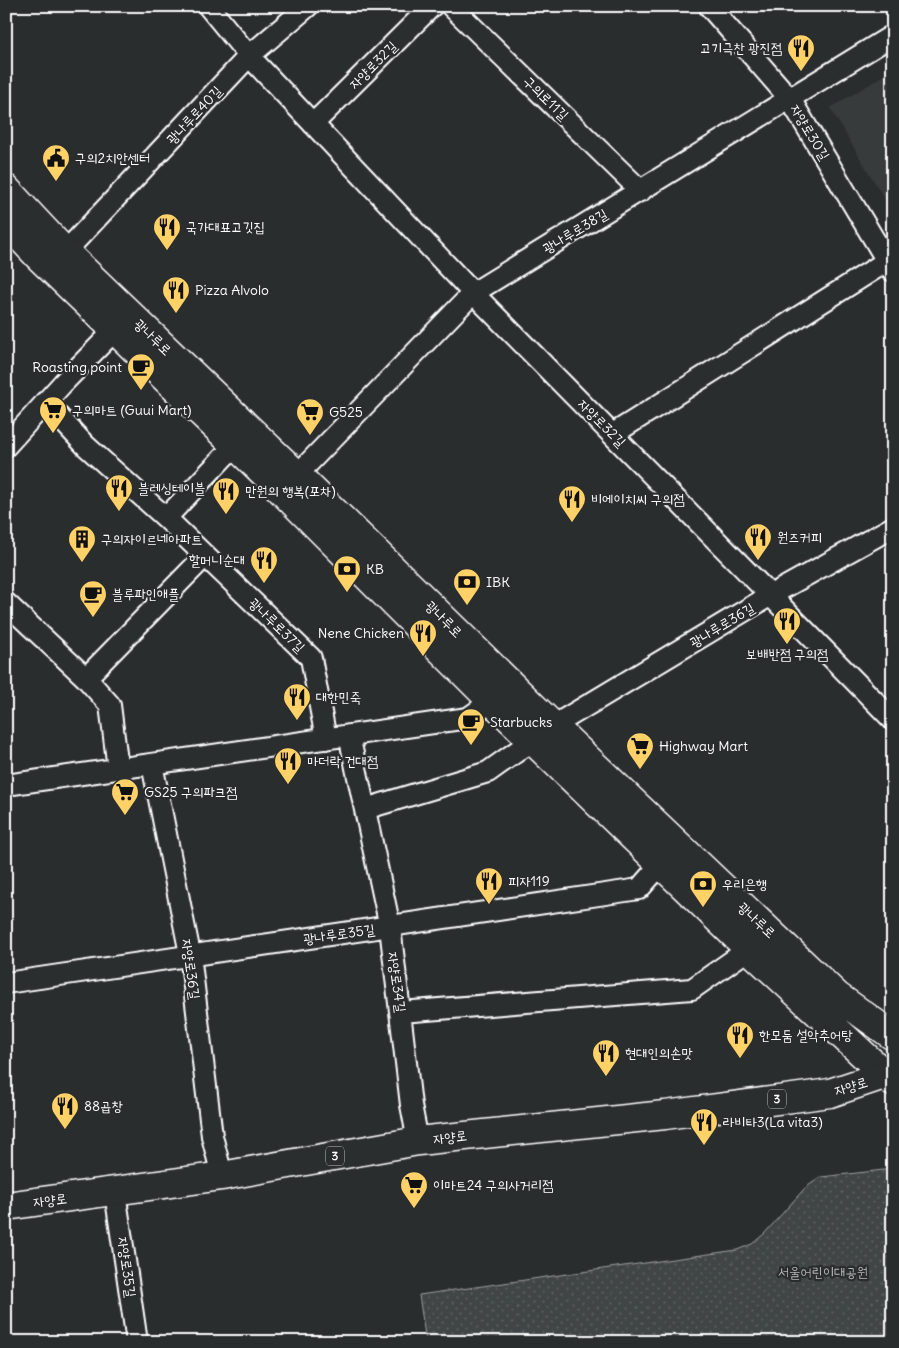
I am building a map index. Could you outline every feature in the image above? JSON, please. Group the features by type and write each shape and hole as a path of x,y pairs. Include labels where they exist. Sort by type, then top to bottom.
{"main road":[{"name":"광나루로","path":"6,189 65,252 297,475 543,733 661,864 749,949 891,1076"},
{"name":"광나루로","path":"6,222 235,445 492,701 543,733 837,996 893,1036"},
{"name":"자양로","path":"6,1206 222,1176 418,1141 665,1115 830,1093 891,1076"}],"street":[{"name":"자양로32길","path":"208,6 249,56 474,293 893,720"},
{"name":"광나루로40길","path":"65,252 249,56 308,6"},
{"name":"자양로32길","path":"313,124 432,6"},
{"name":"구의로11길","path":"451,6 641,191"},
{"name":"자양로30길","path":"709,6 790,99 890,266"},
{"name":"광나루로38길","path":"297,475 474,293 893,35"},
{"path":"613,434 890,266"},
{"path":"6,446 45,402 115,330"},
{"name":"광나루로37길","path":"45,402 86,446 166,518 311,658 326,739"},
{"path":"166,518 235,445"},
{"name":"광나루로36길","path":"543,733 771,595 893,527"},
{"path":"86,678 205,556"},
{"path":"6,603 86,678 110,704 118,769"},
{"path":"6,785 468,718 492,701"},
{"path":"365,809 488,772 543,733"},
{"name":"자양로34길","path":"349,736 390,927 411,1105 418,1141"},
{"name":"자양로36길","path":"152,764 190,954 212,1136 222,1176"},
{"name":"광나루로35길","path":"6,983 190,954 390,927 639,889 661,864"},
{"name":"광나루로","path":"401,1012 692,989 741,957 749,949"},
{"name":"자양로35길","path":"115,1192 137,1342"}],"shaded area":[{"path":"893,70 893,213 830,108"}],"green space":[{"name":"서울어린이대공원","path":"893,1169 893,1342 426,1342 419,1295 737,1250 752,1244 764,1234 805,1188 821,1177"}],"place":[{"name":"고기극찬 광진점","path":"801,72"},
{"name":"구의2치안센터","path":"56,182"},
{"name":"국가대표고깃집","path":"167,251"},
{"name":"Pizza Alvolo","path":"176,314"},
{"name":"Roasting point","path":"141,391"},
{"name":"구의마트 (Guui Mart)","path":"53,434"},
{"name":"G525","path":"310,436"},
{"name":"블레싱테이블","path":"119,512"},
{"name":"만원의 행복(포차)","path":"226,515"},
{"name":"비에이치씨 구의점","path":"572,523"},
{"name":"원즈커피","path":"758,561"},
{"name":"구의자이르네아파트","path":"82,563"},
{"name":"할머니순대","path":"264,584"},
{"name":"KB","path":"347,593"},
{"name":"IBK","path":"467,606"},
{"name":"블루파인애플","path":"93,618"},
{"name":"보배반점 구의점","path":"787,645"},
{"name":"Nene Chicken","path":"423,657"},
{"name":"대한민죽","path":"297,721"},
{"name":"Starbucks","path":"471,746"},
{"name":"Highway Mart","path":"640,770"},
{"name":"마더락 건대점","path":"288,785"},
{"name":"GS25 구의파크점","path":"125,816"},
{"name":"피자119","path":"489,905"},
{"name":"우리은행","path":"703,908"},
{"name":"한모둠 설악추어탕","path":"740,1059"},
{"name":"현대인의손맛","path":"606,1077"},
{"name":"88곱창","path":"65,1130"},
{"name":"라비타3(La vita3)","path":"704,1146"},
{"name":"이마트24 구의사거리점","path":"414,1209"}]}
